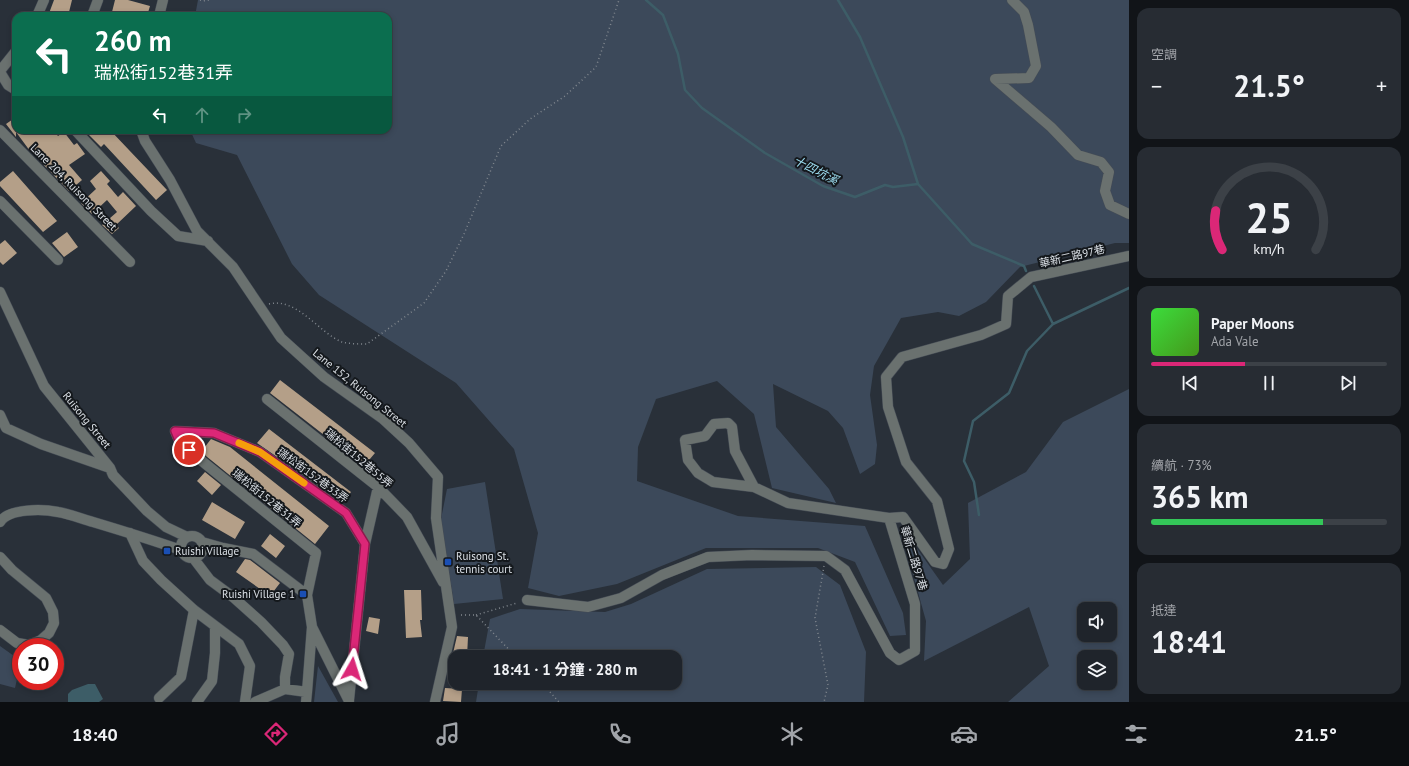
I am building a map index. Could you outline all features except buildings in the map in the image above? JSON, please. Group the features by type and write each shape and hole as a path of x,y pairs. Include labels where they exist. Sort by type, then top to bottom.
{"street":[{"path":"39,12 44,0"},
{"path":"94,12 98,0"},
{"path":"160,12 163,0"},
{"path":"1012,0 1024,12 1028,24 1036,66 1029,78 996,79 1051,128 1078,155 1101,162 1109,172 1105,191 1110,205 1129,214"},
{"path":"12,56 0,71 8,85 12,88"},
{"name":"Lane 204, Ruisong Street","path":"0,130 130,262"},
{"path":"79,134 151,211 178,236 208,241"},
{"name":"Lane 152, Ruisong Street","path":"142,134 145,141 170,180 197,231 233,267 281,338 324,377 383,419 409,444 438,477 436,518 452,627 435,702"},
{"path":"0,201 58,260"},
{"name":"華新二路97巷","path":"826,556 845,570 890,653 899,660 915,651 915,604 889,518 903,517 935,562 943,564 949,549 936,501 906,462 888,407 886,377 902,357 981,335 1006,324 1008,296 1032,277 1129,256"},
{"name":"Ruisong Street","path":"0,292 44,386 110,468 113,476 147,511 166,527 187,537 194,536 202,542"},
{"name":"瑞松街152巷55弄","path":"267,399 378,487 407,517 447,589"},
{"path":"0,415 6,428 41,444 110,468"},
{"path":"754,487 735,451 732,427 728,423 714,424 705,436 685,440 688,460 698,473 713,482 754,487 788,503 889,518"},
{"name":"瑞松街152巷33弄","path":"175,431 214,433 260,452 346,513 365,544"},
{"name":"瑞松街152巷31弄","path":"175,431 180,443 316,553 307,596"},
{"path":"349,701 365,544 378,487"},
{"path":"0,522 2,518 15,512 37,510 58,512 181,550"},
{"path":"130,533 143,561 161,580 194,610 239,644 250,666 246,702"},
{"path":"187,537 182,542 181,550 184,556 194,559 210,580 234,597 261,622 283,645 289,654 285,677 285,689"},
{"path":"194,559 202,552 202,542 253,554 307,596 312,627 307,697 285,689 255,702"},
{"path":"527,600 588,607 621,598 662,575 708,557 752,555 826,556"},
{"path":"0,557 12,570 46,598 53,612 54,623 49,633 41,640 29,645 17,643 0,630"},
{"path":"159,698 181,677 194,610"},
{"path":"197,702 212,681 215,653 215,626"},
{"path":"312,627 349,701"}],"path":[{"path":"200,0 203,2 209,0"},
{"path":"260,306 273,303 288,306 305,314 318,326 343,342 367,344 424,303 446,271 464,234 502,146 530,119 565,96 596,68 619,0"},
{"path":"824,702 828,685 815,618 826,556"},
{"path":"451,615 476,615 527,600"},
{"path":"476,615 509,650"},
{"path":"548,690 559,702"}],"shaded area":[{"path":"198,0 1129,0 1129,243 1115,243 1020,267 986,302 959,316 938,312 901,318 874,366 870,395 877,445 875,464 860,474 843,428 828,411 773,384 776,427 829,489 836,503 772,488 754,414 717,381 656,399 638,447 637,481 738,516 865,526 903,613 906,635 890,636 855,562 818,548 706,548 617,584 559,596 528,588 538,533 514,449 456,383 319,295 292,264 237,155 196,143 192,134 392,134 392,12 196,12"},
{"path":"1129,389 1129,702 1008,702 1049,666 1029,607 924,661 926,621 904,542 911,540 943,585 970,559 968,503 1026,472 1063,422"},
{"path":"485,482 503,599 454,604 441,519 447,489"},
{"path":"816,567 840,585 866,652 864,702 476,702 478,690 682,690 682,650 484,650 490,619 520,609 605,612 631,604 707,569"},
{"path":"0,646 12,655 12,687 0,684"},
{"path":"318,666 338,702 314,702"},
{"path":"88,684 95,684 103,699 99,702 68,702 68,694 72,690"}],"waterway":[{"name":"十四坑溪","path":"646,0 663,15 678,54 685,90 702,108 765,153 823,186 855,197 885,185 893,187 918,184"},
{"path":"838,0 860,37 903,137 918,184 972,244 1024,266 1026,271"},
{"name":"十四坑溪","path":"1034,286 1053,324"},
{"name":"十四坑溪","path":"979,515 974,482 964,461 973,421 1009,393 1027,351 1053,324 1129,288"}],"slow traffic":[{"path":"239,443 260,452 304,483"}],"place":[{"name":"Ruishi Village","path":"167,551"},
{"name":"Ruisong St. tennis court","path":"448,562"},
{"name":"Ruishi Village 1","path":"303,594"}],"route":[{"path":"189,450 180,443 175,431 214,433 260,452 346,513 365,544 352,669"}]}
